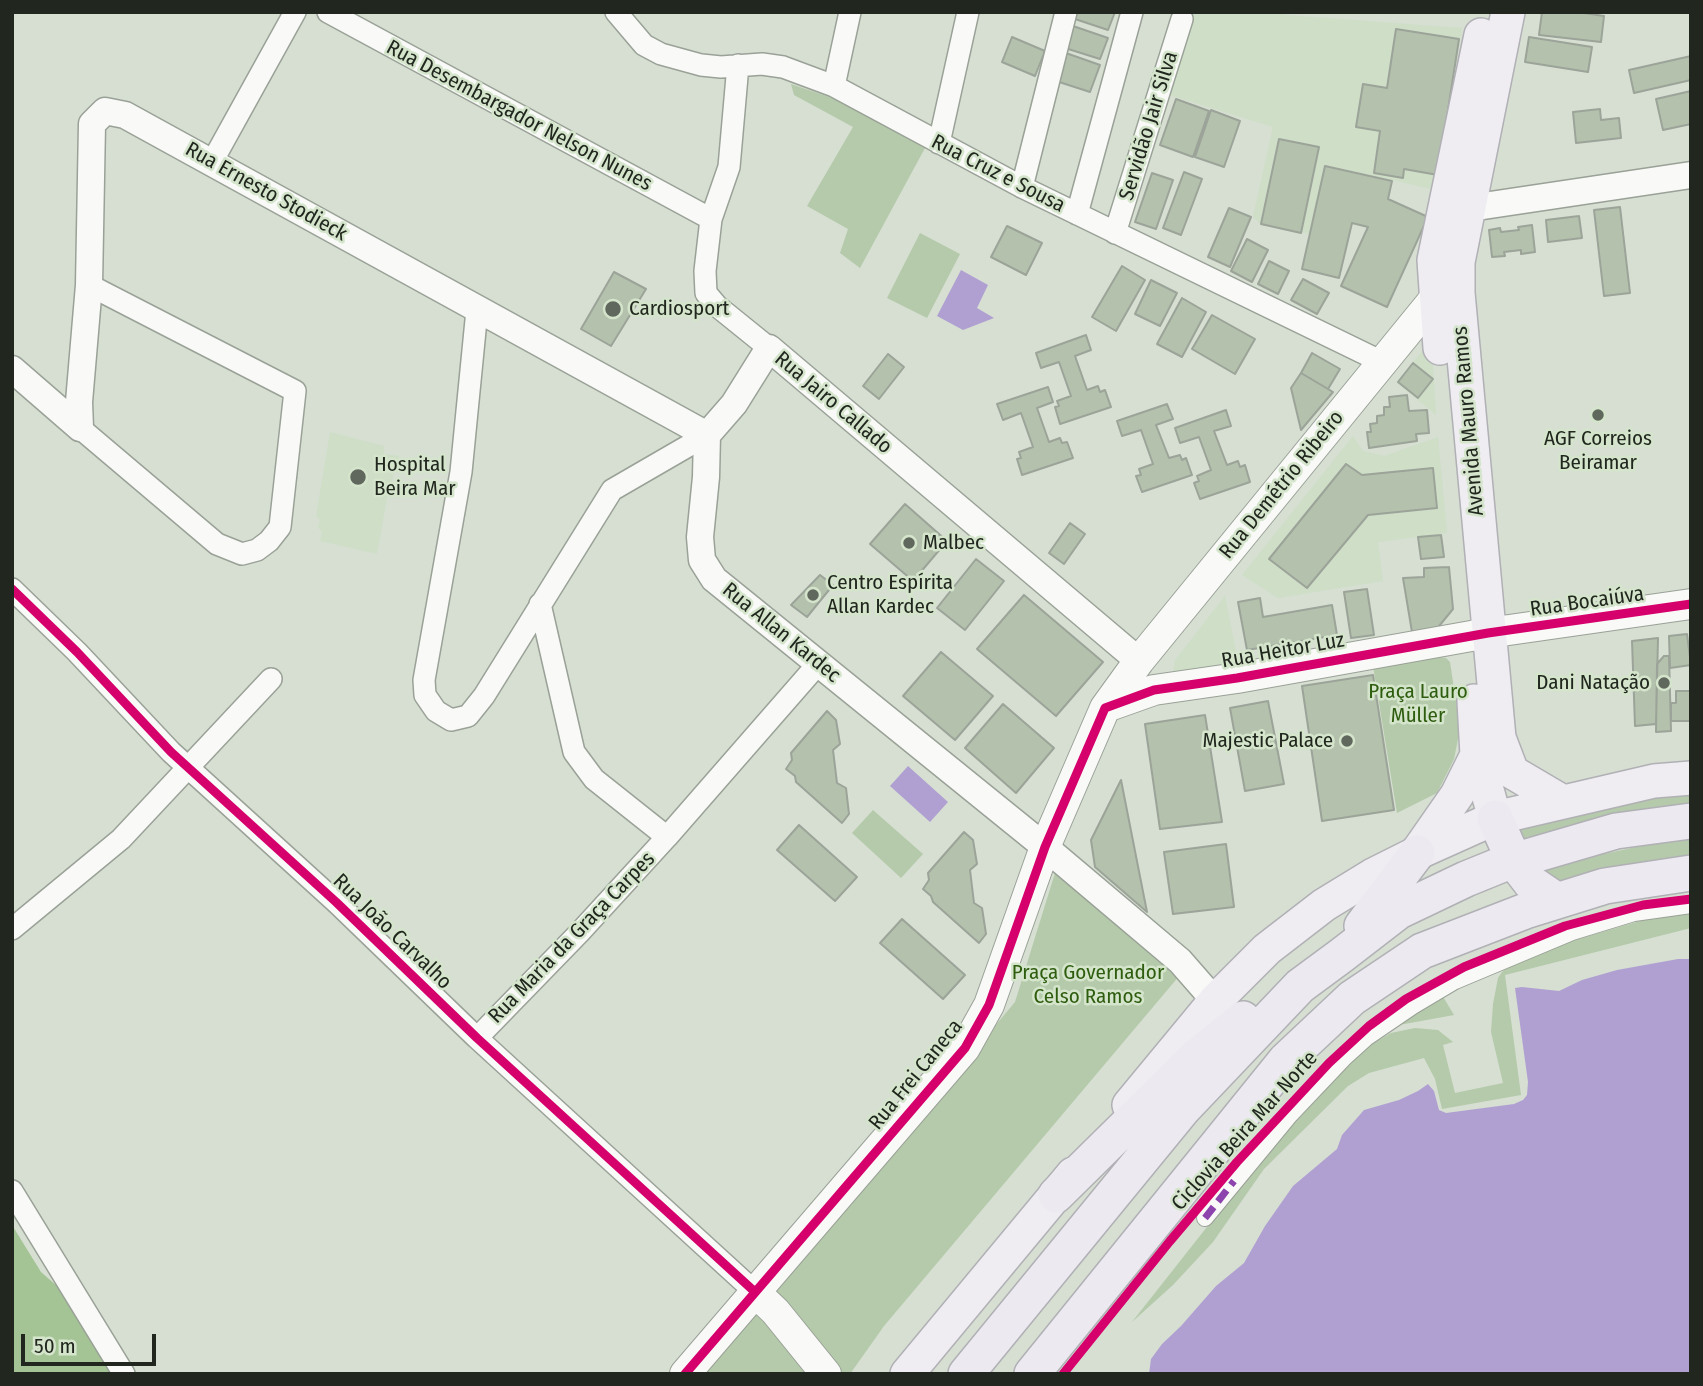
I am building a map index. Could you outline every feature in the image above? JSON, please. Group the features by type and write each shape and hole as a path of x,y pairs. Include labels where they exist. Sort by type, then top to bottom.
{"highway":[{"path":"1495,818 1514,861 1531,883 1556,900"},
{"path":"1056,1195 1198,1055 1242,1020 1300,986 1399,911 1466,879 1514,861 1616,831 1691,821"},
{"path":"1342,954 1417,853"},
{"path":"1032,1374 1286,1060 1352,998 1422,951 1556,900 1605,886 1691,873"},
{"path":"966,1374 1183,1109 1300,986"},
{"path":"1161,1213 1151,1200 1148,1188 1152,1163 1183,1109"}],"main road":[{"name":"Avenida Mauro Ramos","path":"1485,12 1436,249 1435,298 1479,635 1499,738 1512,772 1563,802"},
{"name":"Avenida Mauro Ramos","path":"1495,818 1477,755 1479,635 1458,262 1508,12"},
{"name":"Rua Demétrio Ribeiro","path":"1105,708 1139,662 1435,298 1458,262"},
{"name":"Rua Bocaiúva","path":"1479,635 1691,604"},
{"name":"Rua Heitor Luz","path":"1105,708 1154,690 1479,635"},
{"name":"Rua Frei Caneca","path":"685,1374 965,1048 989,1005 1045,847 1105,708"},
{"path":"1417,853 1457,795 1477,755"},
{"path":"907,1374 1214,1001 1267,948 1324,905 1373,875 1495,818 1654,781 1691,778"},
{"path":"755,1292 775,1311 826,1374"},
{"path":"889,1374 928,1347"}],"street":[{"path":"212,162 295,12"},
{"name":"Rua Desembargador Nelson Nunes","path":"328,12 711,219"},
{"name":"Rua Cruz e Sousa","path":"616,12 644,45 661,54 701,65 783,67 834,86 1022,187 1382,362"},
{"path":"834,86 850,12"},
{"path":"939,143 968,12"},
{"path":"1022,187 1066,12"},
{"path":"1077,214 1132,12"},
{"name":"Servidão Jair Silva","path":"1115,233 1182,19"},
{"name":"Rua Jairo Callado","path":"738,65 729,167 711,219 705,271 706,293 717,306 1139,662"},
{"name":"Rua Ernesto Stodieck","path":"80,428 79,402 89,285 92,124 105,111 125,115 707,435"},
{"path":"1470,208 1691,175"},
{"path":"12,369 217,544 242,554 257,550 270,541 280,527 295,391 89,285"},
{"path":"477,310 461,472 424,680 425,695 436,711 451,720 468,716 484,696 612,490 707,435 734,404 769,348"},
{"name":"Rua Allan Kardec","path":"707,435 700,537 702,560 715,579 1045,847"},
{"name":"Rua João Carvalho","path":"12,589 77,652 187,767 336,902 477,1038 755,1292"},
{"path":"540,604 573,752 594,779 667,837"},
{"name":"Rua Maria da Graça Carpes","path":"477,1038 667,837 818,664"},
{"path":"12,929 121,839 271,679"},
{"path":"1045,847 1180,961 1214,1001"},
{"path":"1205,1218 1290,1115 1345,1057 1366,1038 1413,1006 1455,981 1572,932 1633,912 1691,905"},
{"path":"12,1191 124,1374"}],"shaded area":[{"path":"1192,12 1278,12 1287,15 1462,28 1436,190 1325,165 1309,234 1261,224 1253,217 1273,127 1169,95"},
{"path":"961,270 988,285 977,308 994,318 963,330 937,316"},
{"path":"1424,349 1432,351 1436,415 1396,382"},
{"name":"Hospital Beira Mar","path":"330,432 384,446 384,454 399,456 387,498 377,554 320,541 322,532 318,527 320,520 316,516"},
{"path":"1353,436 1363,451 1384,456 1438,437 1447,533 1378,542 1383,581 1278,598 1242,575"},
{"path":"1225,596 1238,662 1173,674 1175,660"},
{"path":"908,766 948,802 930,822 890,786"},
{"path":"1691,959 1691,1374 1149,1374 1151,1359 1162,1344 1216,1286 1244,1263 1265,1226 1293,1186 1337,1149 1342,1135 1364,1110 1399,1100 1428,1084 1434,1091 1439,1110 1446,1113 1514,1104 1523,1100 1527,1095 1528,1082 1515,988 1559,991 1582,980 1617,970"}],"green space":[{"path":"791,84 835,99 925,148 860,268 840,253 848,229 807,206 853,127 794,95"},
{"path":"920,233 960,254 927,318 887,298"},
{"name":"Praça Lauro Müller","path":"1446,658 1450,662 1460,729 1454,759 1437,793 1397,813 1373,666"},
{"path":"1691,788 1691,806 1522,846 1512,827"},
{"path":"873,810 923,854 901,878 852,833"},
{"path":"1691,835 1691,857 1558,884 1540,868"},
{"name":"Praça Governador Celso Ramos","path":"1055,873 1180,975 884,1326 850,1374 704,1374 1015,1002"},
{"path":"1691,914 1691,928 1505,975 1521,1095 1442,1109 1435,1079 1424,1058 1369,1073 1348,1086 1264,1169 1213,1242 1173,1285 1132,1322 1255,1166 1362,1050 1391,1033 1415,1028 1438,1030 1453,1042 1443,1045 1455,1093 1503,1083 1491,1032 1493,1004 1498,978 1502,972 1521,956 1650,918"},
{"path":"1442,995 1454,1015 1399,1025"},
{"path":"12,1225 41,1272 57,1286 112,1374 12,1374"}],"building":[{"path":"1074,12 1115,12 1108,30 1072,18"},
{"path":"1542,12 1577,12 1604,16 1601,42 1539,35"},
{"path":"1073,26 1108,38 1100,59 1065,48"},
{"path":"1396,29 1459,39 1438,175 1404,169 1403,178 1374,173 1380,131 1356,127 1363,84 1387,88"},
{"path":"1012,37 1045,51 1035,76 1002,62"},
{"path":"1529,37 1592,47 1588,72 1525,62"},
{"path":"1063,52 1100,65 1090,92 1053,80"},
{"path":"1691,56 1691,80 1634,93 1629,70"},
{"path":"1691,91 1691,124 1663,130 1656,99"},
{"path":"1176,99 1209,111 1193,157 1160,145"},
{"path":"1600,109 1601,120 1619,118 1621,138 1576,143 1573,112"},
{"path":"1211,110 1240,121 1224,167 1195,157"},
{"path":"1279,139 1319,147 1301,233 1261,224"},
{"path":"1325,166 1392,181 1388,199 1428,217 1387,307 1341,286 1368,227 1352,223 1339,278 1302,269"},
{"path":"1184,172 1202,179 1181,235 1163,228"},
{"path":"1152,173 1173,180 1156,229 1135,222"},
{"path":"1620,207 1630,293 1604,296 1594,210"},
{"path":"1229,208 1251,217 1230,267 1208,257"},
{"path":"1579,216 1582,238 1548,242 1546,220"},
{"path":"1532,225 1535,252 1521,254 1521,250 1492,257 1489,230 1519,230 1518,227"},
{"path":"1007,226 1042,243 1026,275 991,257"},
{"path":"1247,239 1268,250 1252,282 1231,271"},
{"path":"1269,261 1289,271 1278,294 1258,284"},
{"path":"1122,266 1145,280 1116,331 1092,317"},
{"name":"Cardiosport","path":"614,272 646,289 611,346 581,329"},
{"path":"1303,279 1329,293 1317,314 1291,300"},
{"path":"1151,280 1177,293 1160,326 1135,314"},
{"path":"1182,298 1206,312 1182,357 1157,344"},
{"path":"1212,315 1255,339 1235,374 1192,349"},
{"path":"1086,335 1091,350 1075,356 1087,390 1098,386 1100,392 1105,390 1111,407 1060,424 1055,407 1059,406 1057,401 1071,396 1059,362 1041,368 1036,353"},
{"path":"1312,353 1340,369 1328,389 1301,373"},
{"path":"888,354 904,367 879,399 863,386"},
{"path":"1413,363 1433,379 1418,398 1398,382"},
{"path":"1301,373 1333,392 1301,430 1291,388"},
{"path":"1048,387 1053,402 1037,408 1049,442 1060,438 1062,443 1067,442 1073,458 1022,475 1017,459 1021,458 1019,452 1033,447 1021,413 1003,420 997,404"},
{"path":"1407,395 1409,411 1427,410 1429,433 1416,434 1417,441 1369,448 1367,432 1371,432 1370,424 1377,423 1377,416 1384,415 1384,407 1390,407 1389,397"},
{"path":"1167,404 1173,419 1156,425 1169,458 1180,455 1182,460 1186,458 1192,475 1142,492 1136,476 1141,475 1139,469 1153,464 1141,430 1122,436 1117,421"},
{"path":"1226,410 1231,426 1214,431 1227,465 1238,461 1240,467 1245,465 1250,482 1200,499 1194,483 1199,481 1197,476 1211,470 1199,437 1180,443 1175,428"},
{"path":"1346,464 1362,475 1433,468 1437,508 1368,515 1307,588 1269,559"},
{"name":"Malbec","path":"905,504 947,541 913,581 870,544"},
{"path":"1070,523 1085,534 1064,564 1049,553"},
{"path":"1441,535 1444,557 1421,559 1418,537"},
{"path":"976,559 1004,581 965,630 937,608"},
{"path":"1449,567 1453,609 1435,631 1412,632 1403,578 1424,577 1424,568"},
{"name":"Centro Espírita Allan Kardec","path":"820,575 833,585 807,617 791,605"},
{"path":"1367,589 1374,635 1351,638 1344,592"},
{"path":"1024,595 1103,662 1056,716 977,649"},
{"path":"1260,598 1263,617 1332,605 1337,635 1247,650 1238,602"},
{"path":"1687,634 1691,665 1670,668 1669,636"},
{"path":"1658,638 1656,724 1635,726 1632,641"},
{"path":"941,652 993,696 955,740 903,696"},
{"path":"1664,656 1669,656 1671,731 1656,732 1657,664"},
{"name":"Majestic Palace","path":"1373,675 1394,810 1322,821 1302,686"},
{"path":"1676,691 1691,691 1691,721 1671,721 1671,703 1676,703"},
{"path":"1268,701 1284,784 1245,791 1230,708"},
{"path":"1003,704 1054,748 1016,793 965,748"},
{"path":"827,711 836,720 840,744 833,750 837,783 846,788 849,814 842,823 796,782 795,776 786,769 792,760 791,753"},
{"path":"1205,715 1222,822 1160,829 1145,724"},
{"path":"1121,780 1147,912 1095,867 1091,840"},
{"path":"799,825 857,877 835,901 777,850"},
{"path":"964,832 973,840 977,864 970,870 974,903 982,908 986,934 979,943 933,902 923,889 929,880 928,873"},
{"path":"1226,844 1234,907 1173,914 1164,852"},
{"path":"902,919 965,975 943,999 880,943"}],"marked path":[{"path":"1205,1218 1234,1181"}],"cycle path":[{"path":"12,589 77,652 171,752 336,902 477,1038 755,1292"},
{"path":"685,1374 965,1048 989,1005 1045,847 1105,708 1154,690 1237,678 1488,633 1691,604"},
{"name":"Ciclovia Beira Mar Norte","path":"1063,1374 1237,1162 1329,1063 1369,1026 1406,999 1464,967 1565,926 1643,905 1691,899"}],"place":[{"name":"Cardiosport","path":"613,309"},
{"name":"AGF Correios Beiramar","path":"1598,415"},
{"name":"Hospital Beira Mar","path":"358,477"},
{"name":"Malbec","path":"909,543"},
{"name":"Centro Espírita Allan Kardec","path":"813,595"},
{"name":"Dani Natação","path":"1664,683"},
{"name":"Majestic Palace","path":"1347,741"}]}
